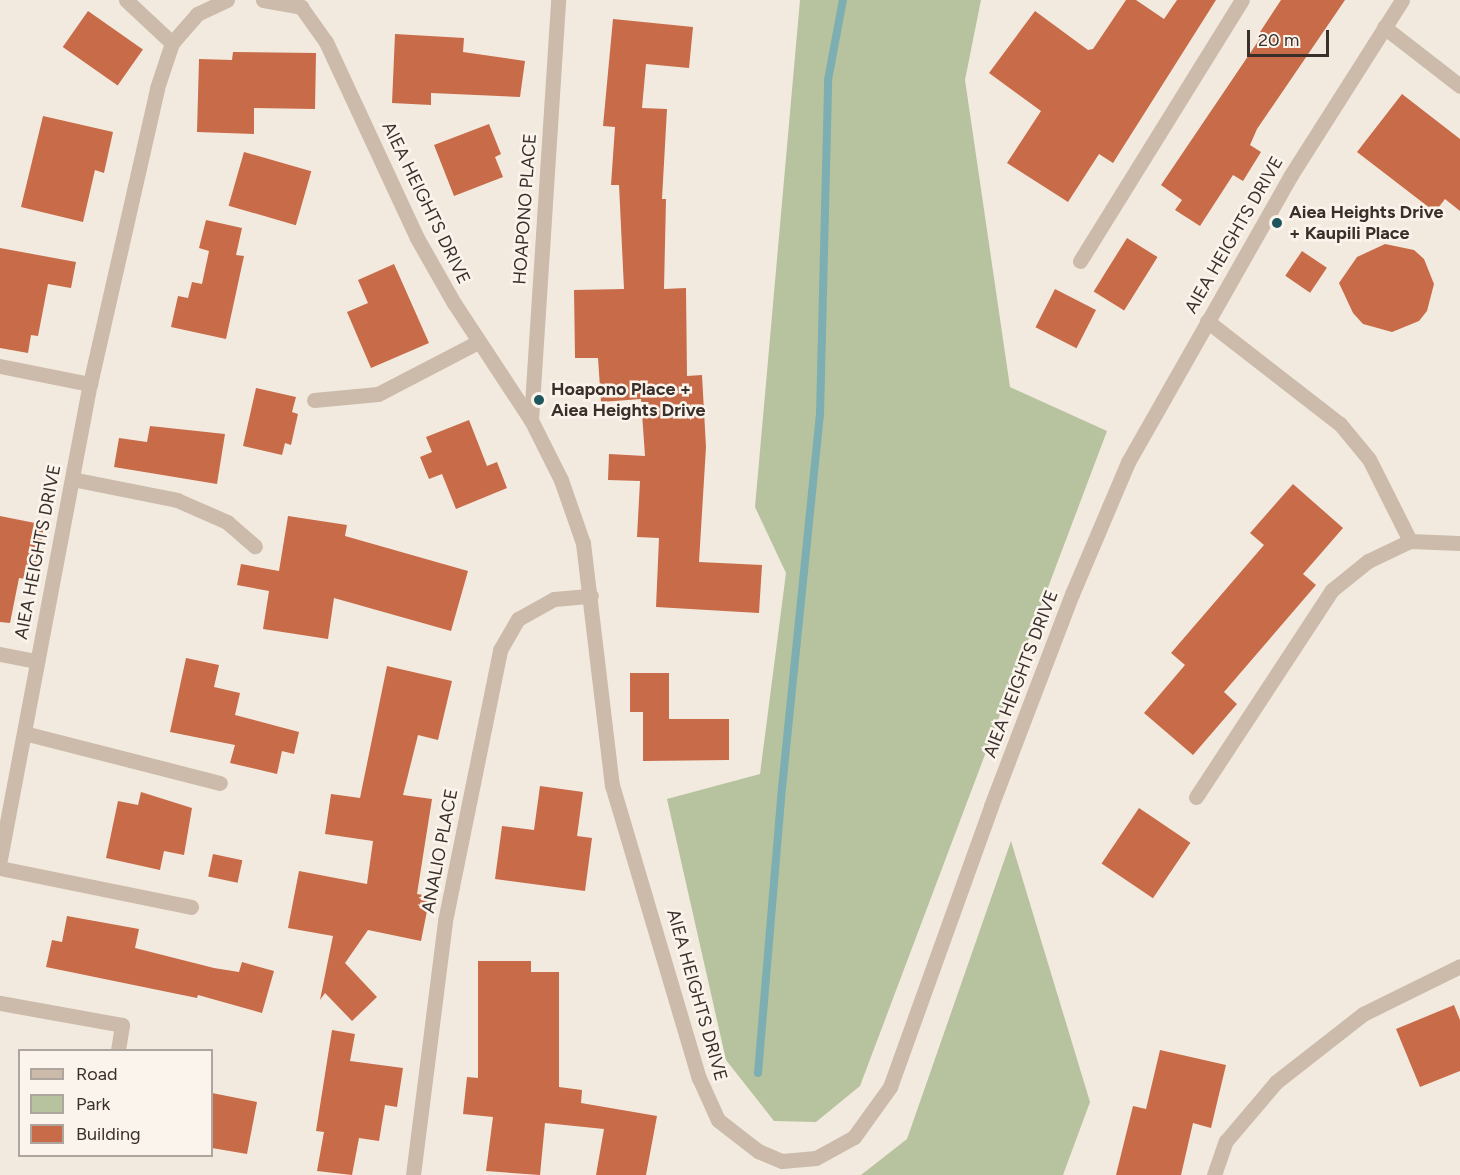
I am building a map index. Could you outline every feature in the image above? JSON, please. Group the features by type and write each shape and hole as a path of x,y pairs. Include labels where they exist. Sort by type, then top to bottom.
{"street":[{"path":"126,0 172,43"},
{"name":"AIEA HEIGHTS DRIVE","path":"0,860 90,384 157,88 172,43 197,14 227,0"},
{"name":"AIEA HEIGHTS DRIVE","path":"263,0 300,2 326,42 417,238 478,342 531,420 561,480 584,543 612,785 699,1078 718,1120 758,1151 782,1161 816,1158 854,1137 890,1087 1072,594 1128,462 1291,175 1402,0"},
{"name":"HOAPONO PLACE","path":"531,420 558,0"},
{"path":"1080,261 1242,0"},
{"path":"1384,27 1460,87"},
{"path":"1207,321 1340,424 1369,459 1410,541"},
{"path":"314,400 378,394 478,342"},
{"path":"0,366 90,384"},
{"path":"72,479 177,500 227,522 255,546"},
{"path":"1196,797 1332,590 1368,561 1410,541 1460,543"},
{"name":"ANALIO PLACE","path":"413,1175 445,921 500,651 518,619 554,599 591,596"},
{"path":"0,654 37,661"},
{"path":"24,733 220,783"},
{"path":"0,868 190,907"},
{"path":"1214,1175 1226,1142 1276,1082 1363,1014 1460,966"},
{"path":"0,1003 122,1025 118,1049"}],"green space":[{"path":"800,0 981,0 965,80 1010,387 1107,431 860,1086 816,1122 774,1121 726,1060 667,799 760,774 786,573 755,507"},
{"path":"1011,841 1090,1102 1063,1175 861,1175 907,1139"}],"building":[{"path":"1126,0 1136,0 1164,19 1177,0 1216,0 1113,163 1099,154 1068,202 1007,163 1041,111 989,73 1035,11 1088,50 1093,49"},
{"path":"1281,0 1345,0 1257,129 1250,145 1261,152 1243,181 1233,175 1200,226 1175,210 1182,200 1161,185 1263,34 1260,32"},
{"path":"88,11 143,49 118,85 63,47"},
{"path":"613,19 693,27 689,68 646,64 642,108 667,109 662,199 666,199 664,289 686,288 687,376 702,375 706,447 699,562 762,565 759,613 656,607 659,538 637,537 640,481 608,480 609,454 645,456 641,399 601,402 598,358 575,358 574,290 624,289 619,185 611,185 615,127 603,126"},
{"path":"395,34 464,38 463,52 525,61 520,97 431,93 431,105 392,103"},
{"path":"233,52 316,53 315,109 254,108 254,134 197,132 199,59 232,60"},
{"path":"1402,94 1460,139 1460,211 1445,199 1435,212 1357,152"},
{"path":"43,116 113,132 104,173 95,170 83,222 21,207"},
{"path":"489,124 501,154 495,157 503,177 454,196 434,145"},
{"path":"244,152 311,171 296,225 229,206"},
{"path":"206,220 242,228 236,255 244,256 226,339 171,327 178,296 188,298 192,282 202,284 209,251 199,248"},
{"path":"1127,238 1158,257 1124,311 1094,291"},
{"path":"1385,244 1414,250 1424,259 1434,284 1427,311 1419,321 1392,332 1363,324 1353,313 1339,283 1357,257"},
{"path":"0,248 76,262 71,288 48,284 38,336 31,335 28,353 0,348"},
{"path":"1302,251 1327,268 1310,293 1285,276"},
{"path":"394,264 429,343 371,368 347,312 368,303 358,280"},
{"path":"1055,289 1096,310 1076,348 1035,327"},
{"path":"256,388 296,397 292,412 298,414 291,445 285,443 282,455 243,446"},
{"path":"469,420 487,466 497,462 507,488 456,509 442,474 429,479 420,457 432,452 426,437"},
{"path":"150,426 225,434 217,484 114,467 119,438 147,442"},
{"path":"1293,484 1343,528 1303,574 1316,585 1224,692 1237,704 1193,755 1144,713 1185,665 1171,653 1264,545 1250,533"},
{"path":"0,516 45,525 33,580 19,578 10,623 0,622"},
{"path":"288,516 347,525 345,536 468,571 451,631 334,598 328,639 263,629 269,591 237,585 241,564 279,571"},
{"path":"186,658 219,665 214,687 240,693 235,715 299,732 294,754 282,751 277,774 230,763 235,745 170,732"},
{"path":"387,666 452,681 438,740 418,735 403,795 432,799 417,894 430,896 421,941 368,930 345,963 377,997 352,1021 325,993 320,1000 333,936 288,928 299,871 367,884 373,841 325,834 331,794 360,798"},
{"path":"630,673 669,673 669,719 729,719 729,760 643,761 643,712 630,712"},
{"path":"540,786 583,792 577,836 592,838 585,891 495,879 502,826 534,830"},
{"path":"141,792 192,808 184,855 164,851 160,870 106,858 118,801 138,805"},
{"path":"1139,808 1190,843 1153,898 1102,864"},
{"path":"213,854 242,860 238,883 208,876"},
{"path":"67,916 139,929 135,948 214,968 239,972 242,962 274,971 262,1013 198,995 197,998 46,967 52,940 62,942"},
{"path":"478,961 531,961 531,972 559,972 559,1087 582,1090 581,1103 657,1116 646,1175 596,1175 604,1129 545,1123 540,1175 486,1171 493,1117 463,1114 467,1077 478,1078"},
{"path":"1454,1005 1460,1020 1460,1071 1420,1087 1396,1029"},
{"path":"332,1030 355,1034 350,1061 403,1068 397,1107 385,1105 379,1141 359,1138 352,1175 317,1171 324,1132 316,1131"},
{"path":"1160,1050 1226,1065 1211,1128 1193,1123 1181,1175 1116,1175 1133,1106 1146,1109"},
{"path":"213,1093 257,1102 247,1154 213,1148"}],"waterway":[{"path":"758,1073 782,788 820,415 828,80 843,0"}],"place":[{"name":"Aiea Heights Drive + Kaupili Place","path":"1277,223"},
{"name":"Hoapono Place + Aiea Heights Drive","path":"539,400"}]}
